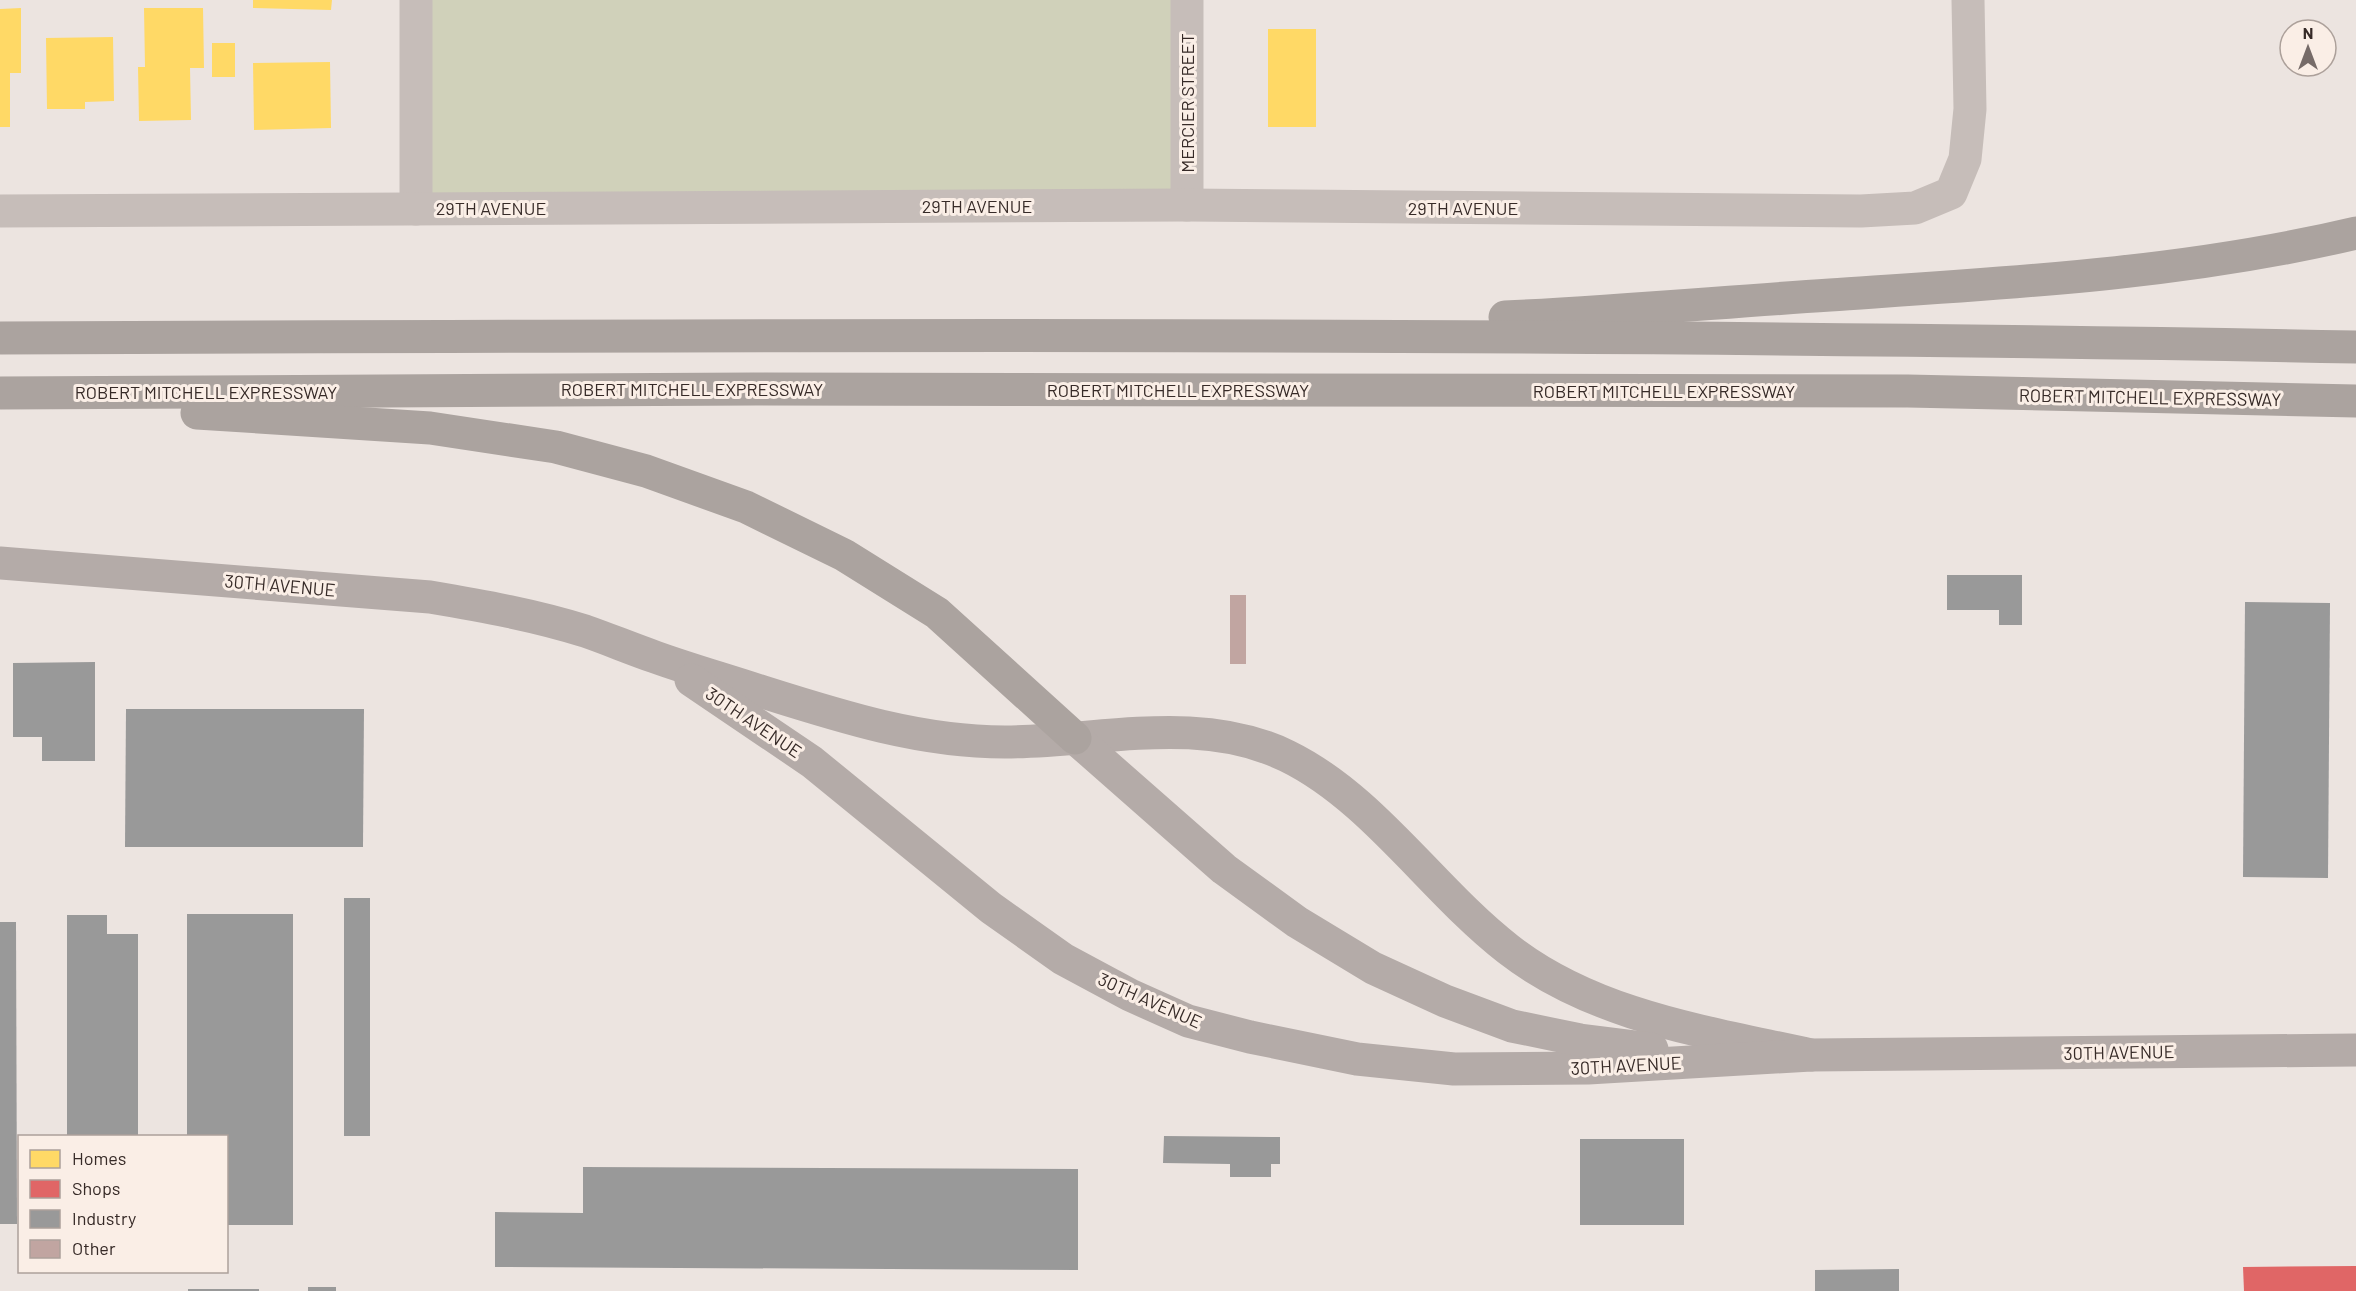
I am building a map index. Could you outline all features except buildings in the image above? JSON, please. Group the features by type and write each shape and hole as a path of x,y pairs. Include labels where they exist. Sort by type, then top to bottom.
{"highway":[{"path":"1071,336 1617,312 2018,283 2188,265 2356,233"},
{"path":"0,338 1071,336 1995,340 2356,347"},
{"name":"ROBERT MITCHELL EXPRESSWAY","path":"0,393 742,389 1896,391 2356,401"},
{"path":"0,403 295,418 430,428 556,447 646,471 746,507 844,555 937,614 1076,738"}],"main road":[{"name":"30TH AVENUE","path":"0,563 430,597 530,616 587,632 660,659 819,710 899,732 1005,742 1195,732 1242,739 1287,756 1332,783 1372,818 1438,886 1508,950 1552,978 1604,1002 1665,1023 1810,1055"},
{"name":"30TH AVENUE","path":"660,659 812,762 991,908 1063,959 1130,995 1188,1021 1250,1037 1358,1059 1454,1069 1588,1068 1810,1055 2356,1050"},
{"path":"1076,738 1224,869 1287,915 1372,968 1445,1001 1512,1026 1580,1040 1661,1050 1810,1055"}],"street":[{"path":"416,0 416,209"},
{"name":"MERCIER STREET","path":"1187,0 1187,206"},
{"name":"29TH AVENUE","path":"0,211 1187,206 1861,211 1915,208 1951,193 1965,159 1970,110 1968,0"}],"green space":[{"path":"416,0 1177,0 1187,205 416,209"}]}
